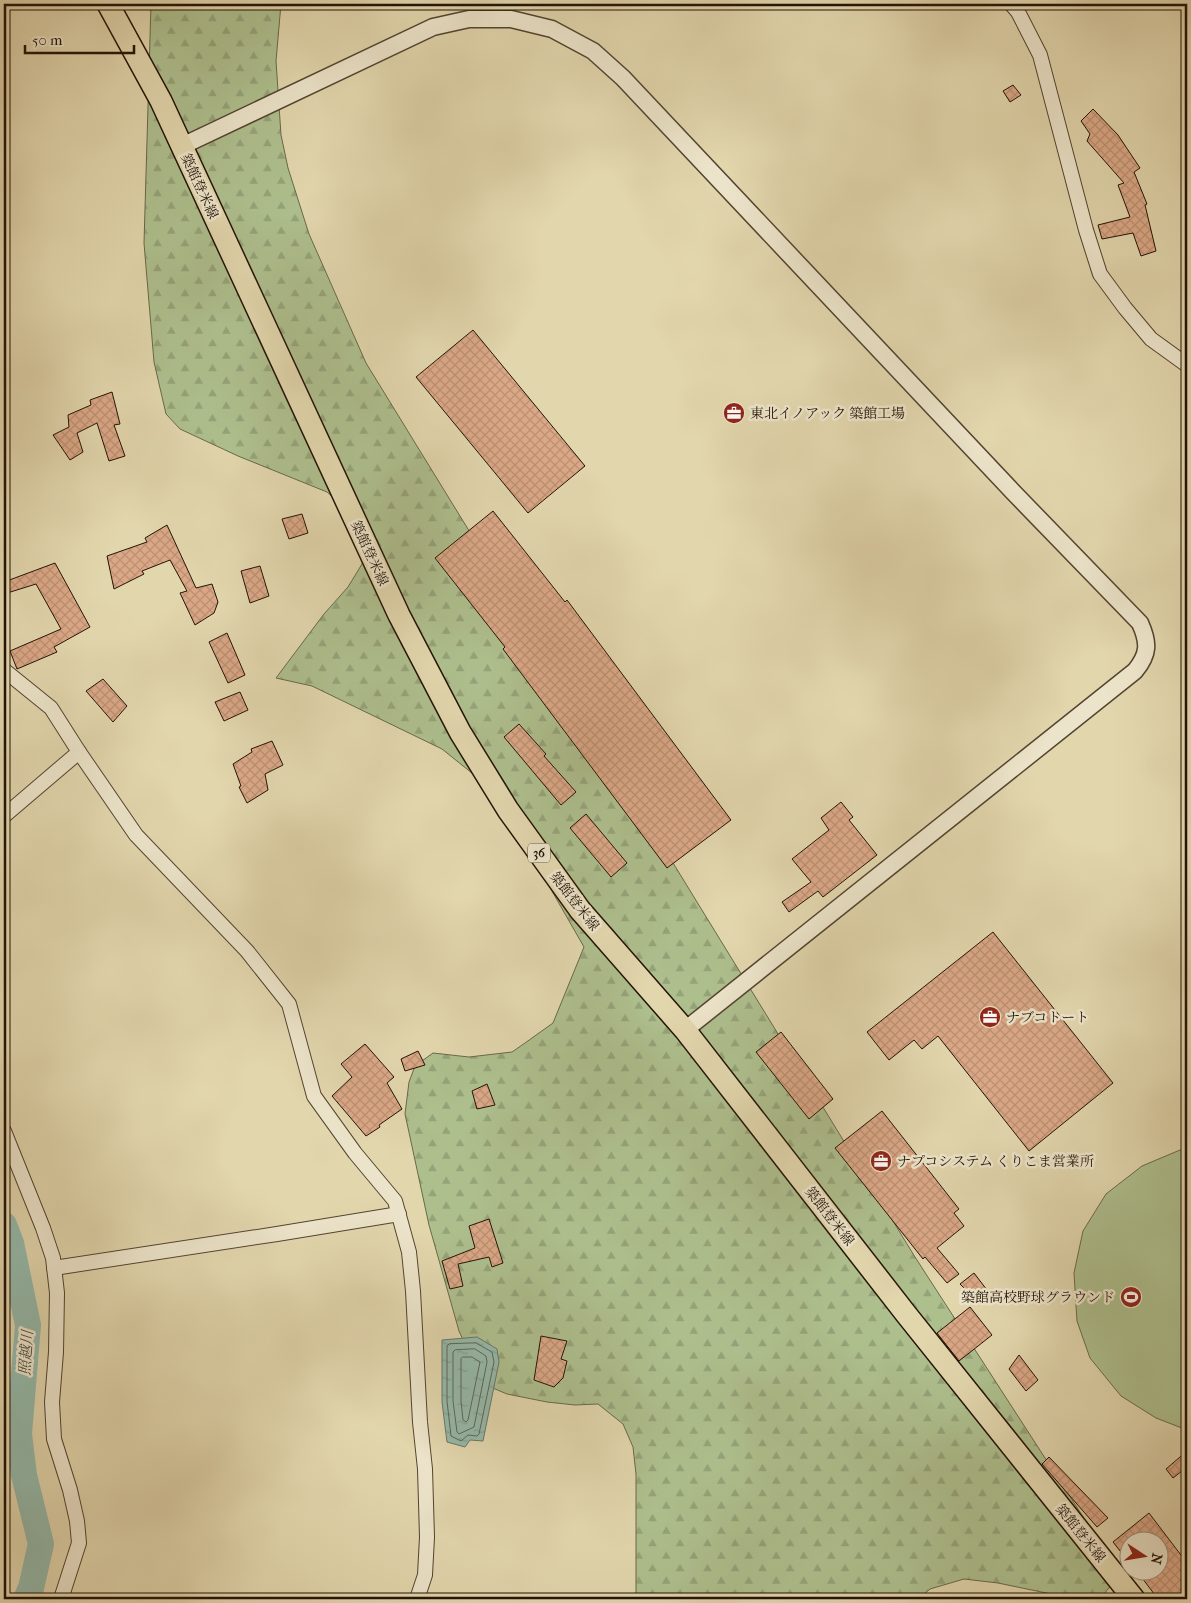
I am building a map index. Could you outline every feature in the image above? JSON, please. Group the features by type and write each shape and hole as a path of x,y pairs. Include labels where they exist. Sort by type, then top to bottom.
{"main road":[{"name":"築館登米線","path":"108,4 161,102 182,146 399,615 460,732 508,810 580,910 684,1030 906,1314 1134,1599"}],"street":[{"path":"1011,4 1018,12 1040,56 1086,230 1100,274 1151,339 1187,366"},
{"path":"182,146 433,27 469,19 511,19 552,30 593,51 623,78 1015,494 1140,623 1146,637 1146,649 1144,660 1135,671 684,1030"},
{"path":"4,670 51,708 136,835 247,951 289,1004 314,1096 355,1153 395,1201 409,1252 420,1422 425,1469 427,1537 425,1576 417,1599"},
{"path":"4,816 79,752"},
{"path":"4,1130 53,1258 57,1293 56,1352 52,1402 54,1439 78,1521 79,1542 61,1599"},
{"path":"54,1268 399,1214"}],"green space":[{"path":"151,4 281,4 276,61 281,135 288,168 309,234 366,363 915,1257 1089,1526 1112,1584 1100,1599 1075,1599 998,1583 964,1579 930,1589 918,1599 636,1599 636,1474 633,1447 623,1424 598,1404 575,1405 547,1402 507,1394 488,1386 475,1366 459,1331 429,1225 405,1114 409,1082 415,1066 433,1053 469,1057 512,1052 553,1023 584,947 545,879 503,798 442,749 312,686 276,678 324,614 348,587 362,564 366,544 354,516 327,492 238,456 180,429 166,414 154,362 144,243"},
{"name":"築館高校野球グラウンド","path":"1187,1149 1187,1430 1156,1418 1121,1396 1090,1358 1077,1321 1074,1273 1083,1231 1106,1194 1142,1166 1180,1150"}],"water":[{"path":"477,1337 497,1349 499,1362 483,1441 470,1440 465,1447 447,1442 442,1402 442,1340"}],"building":[{"path":"1013,85 1021,95 1010,102 1003,91"},
{"path":"1093,109 1118,135 1140,168 1134,172 1147,204 1145,205 1156,251 1141,256 1133,233 1102,239 1098,225 1130,217 1118,185 1124,183 1087,141 1090,134 1081,121"},
{"path":"473,330 585,466 528,513 416,377"},
{"path":"112,392 120,424 114,425 125,456 109,461 97,423 77,433 83,452 70,460 53,435 69,427 68,415 91,405 90,400"},
{"path":"493,511 565,602 567,600 731,820 667,868 503,649 505,647 435,558"},
{"path":"302,514 308,533 289,539 282,519"},
{"path":"167,525 196,588 212,584 218,602 214,613 195,625 180,593 187,591 170,560 142,571 144,574 114,589 107,556 147,542 145,538"},
{"path":"55,563 90,627 54,647 57,652 17,669 10,651 61,629 36,584 4,594 4,582"},
{"path":"260,566 269,596 250,603 241,571"},
{"path":"227,633 245,675 228,683 209,642"},
{"path":"103,679 127,706 113,722 86,691"},
{"path":"240,692 248,710 224,721 215,702"},
{"path":"519,724 576,792 561,805 504,737"},
{"path":"272,741 283,765 265,774 268,790 247,803 239,787 241,786 233,764 252,752 251,749"},
{"path":"841,802 853,817 849,820 877,855 823,897 818,891 789,912 782,902 811,882 792,859 829,830 821,818"},
{"path":"586,814 627,863 611,877 570,828"},
{"path":"993,932 1113,1083 1029,1151 938,1036 922,1049 914,1040 889,1060 867,1032"},
{"path":"781,1032 833,1099 809,1119 756,1052"},
{"path":"365,1044 394,1077 387,1083 402,1109 366,1136 332,1096 352,1077 341,1064"},
{"path":"418,1051 425,1065 405,1071 401,1059"},
{"path":"487,1084 495,1105 477,1109 472,1091"},
{"path":"882,1111 959,1209 954,1213 964,1226 937,1248 959,1274 947,1283 925,1257 923,1259 835,1148"},
{"path":"489,1219 503,1263 492,1267 489,1257 458,1264 463,1286 450,1289 442,1261 475,1248 469,1226"},
{"path":"974,1273 987,1290 975,1299 960,1284"},
{"path":"970,1307 992,1335 959,1361 937,1333"},
{"path":"541,1336 567,1341 561,1359 567,1361 563,1378 554,1387 534,1380"},
{"path":"1019,1355 1038,1380 1026,1391 1009,1369"},
{"path":"1187,1451 1187,1467 1173,1478 1166,1469"},
{"path":"1049,1457 1108,1518 1097,1527 1042,1464"},
{"path":"1149,1513 1162,1530 1128,1530"},
{"path":"1118,1538 1118,1548 1113,1542"},
{"path":"1168,1538 1187,1563 1187,1593 1179,1599 1158,1599 1144,1580 1168,1580"}],"waterway":[{"name":"照越川","path":"4,1225 11,1243 28,1325 19,1434 24,1475 41,1544 31,1588 26,1599"}],"place":[{"name":"東北イノアック 築館工場","path":"734,413"},
{"name":"ナブコトート","path":"990,1017"},
{"name":"ナプコシステム くりこま営業所","path":"881,1161"},
{"name":"築館高校野球グラウンド","path":"1131,1297"}]}
